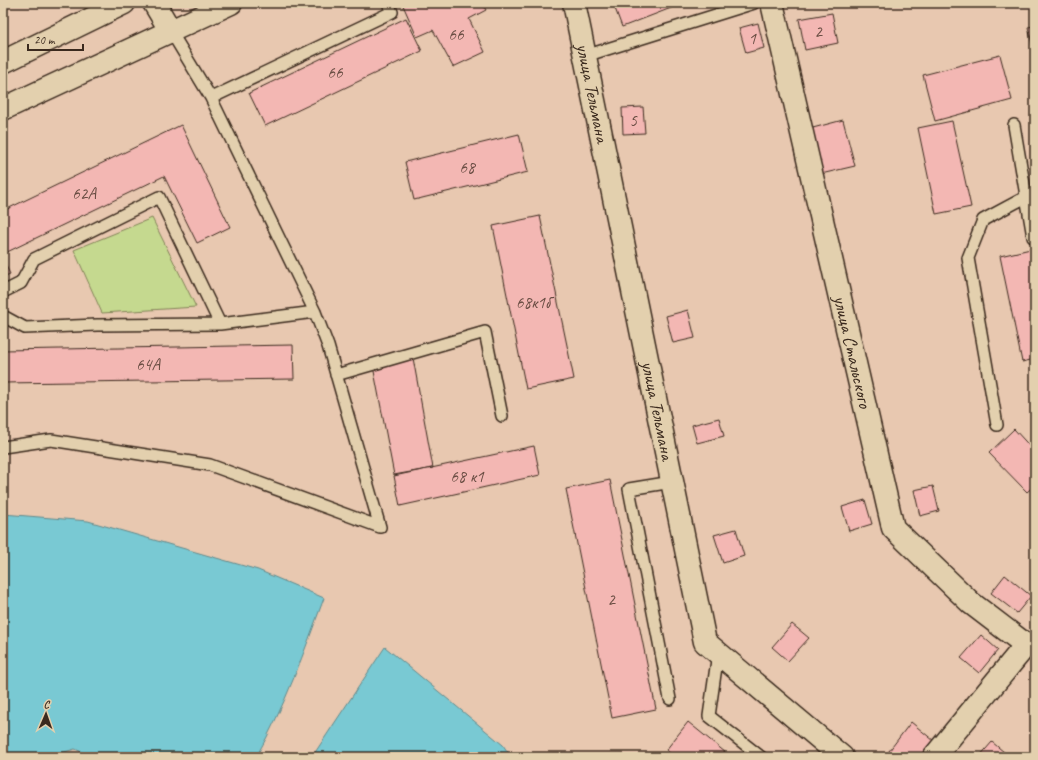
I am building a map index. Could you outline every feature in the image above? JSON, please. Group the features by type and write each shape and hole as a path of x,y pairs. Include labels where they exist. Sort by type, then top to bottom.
{"street":[{"path":"3,62 124,3"},
{"path":"154,3 170,30"},
{"path":"3,109 170,30 231,3"},
{"name":"улица Тельмана","path":"574,3 705,642 842,757"},
{"name":"улица Стальского","path":"772,3 892,528 971,603 1031,644"},
{"path":"934,757 1031,644"}],"lane":[{"path":"211,98 392,12 388,3"},
{"path":"585,56 754,3"},
{"path":"3,447 51,440 210,465 380,527 328,346 315,312 211,98 170,30"},
{"path":"1014,125 1033,237 1035,236"},
{"path":"3,292 21,283 34,259 159,197 220,324"},
{"path":"997,425 968,258 983,220 1026,197"},
{"path":"3,316 25,328 105,325 220,324 315,312"},
{"path":"336,375 485,332 502,416"},
{"path":"670,699 629,488 672,482"},
{"path":"718,653 709,716 761,757"}],"green space":[{"path":"152,218 196,307 102,313 74,250"}],"water":[{"path":"3,514 88,521 258,570 324,598 285,699 256,757 93,757 75,749 47,757 3,757"},
{"path":"385,647 503,745 511,757 312,757"}],"building":[{"path":"402,3 482,3 486,10 469,19 485,52 453,67 433,30 417,37"},
{"path":"613,3 684,3 622,27"},
{"path":"832,13 838,43 805,50 799,19"},
{"path":"406,18 422,51 265,126 249,93"},
{"path":"758,23 764,48 746,53 739,28"},
{"path":"1035,26 1035,57 1028,27"},
{"path":"1000,55 1012,100 935,121 923,75"},
{"path":"643,107 645,133 623,134 622,108"},
{"path":"843,120 855,166 821,174 809,129"},
{"path":"952,121 971,207 936,214 918,128"},
{"path":"181,125 230,227 197,243 164,176 3,254 3,211"},
{"path":"519,134 528,172 414,200 405,162"},
{"path":"540,216 574,379 526,389 493,226"},
{"path":"1035,248 1035,359 1022,362 1000,256"},
{"path":"3,260 10,274 3,277"},
{"path":"688,310 695,338 673,343 666,316"},
{"path":"293,345 294,379 3,383 3,350"},
{"path":"413,358 433,468 394,475 373,366"},
{"path":"719,418 724,436 697,443 692,425"},
{"path":"1014,429 1035,452 1035,485 1027,492 989,453"},
{"path":"534,446 540,475 400,506 394,476"},
{"path":"610,480 656,709 612,718 566,489"},
{"path":"933,486 939,511 920,516 914,490"},
{"path":"865,500 872,524 849,531 842,507"},
{"path":"736,529 744,556 723,563 714,535"},
{"path":"1005,575 1031,596 1017,613 991,593"},
{"path":"792,624 809,638 788,661 772,647"},
{"path":"981,635 998,650 979,673 961,658"},
{"path":"688,722 731,757 675,757 666,750"},
{"path":"911,722 934,741 921,757 889,757 886,755"},
{"path":"992,742 1010,757 979,757"}]}
